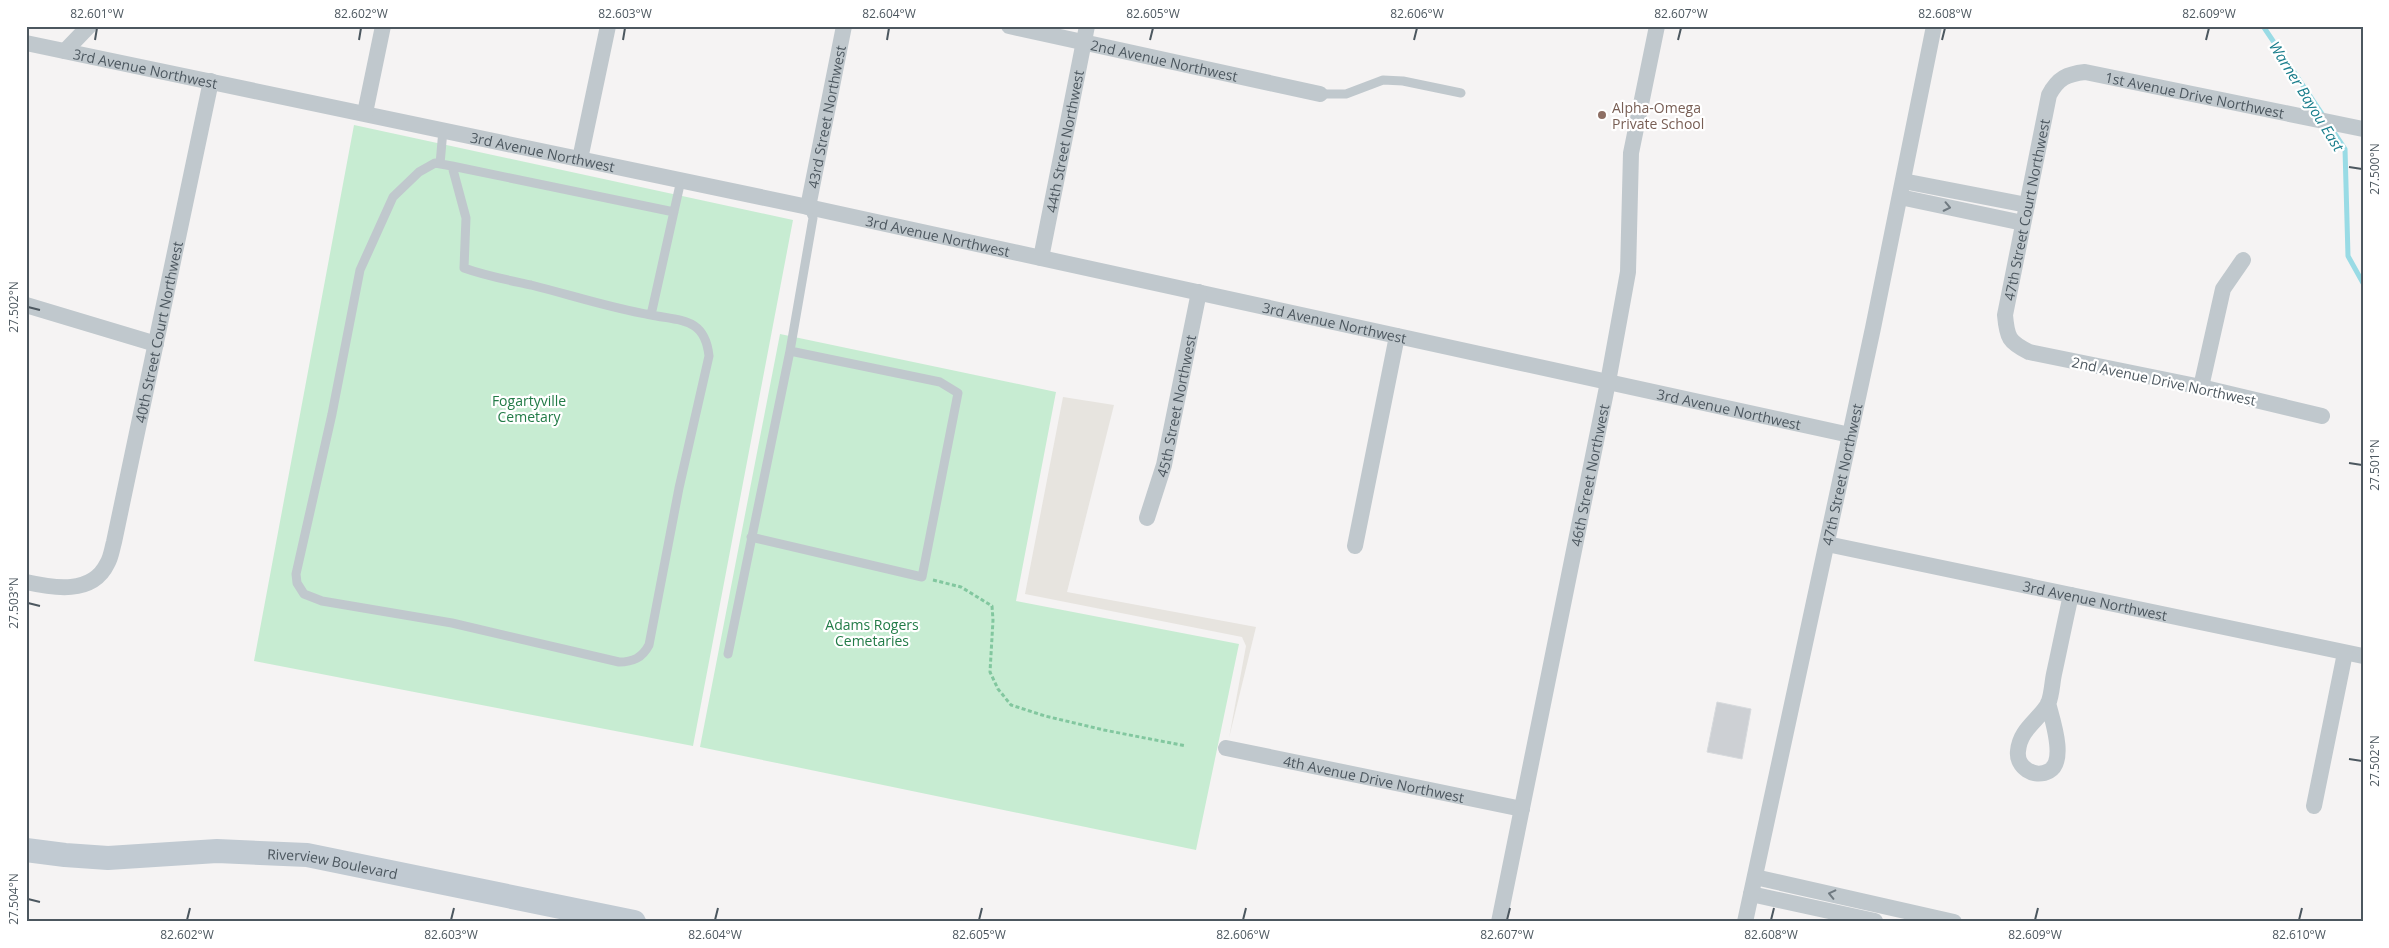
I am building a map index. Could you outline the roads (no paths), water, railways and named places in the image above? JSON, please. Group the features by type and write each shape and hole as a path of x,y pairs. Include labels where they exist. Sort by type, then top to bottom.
{"street":[{"path":"65,51 89,26"},
{"path":"365,113 383,26"},
{"path":"580,159 608,26"},
{"name":"43rd Street Northwest","path":"808,207 844,26"},
{"name":"2nd Avenue Northwest","path":"1009,26 1320,94"},
{"name":"44th Street Northwest","path":"1041,258 1087,26"},
{"name":"46th Street Northwest","path":"1499,922 1608,382 1628,272 1632,152 1657,26"},
{"name":"47th Street Northwest","path":"1745,922 1850,435 1934,26"},
{"name":"3rd Avenue Northwest","path":"26,44 365,113 808,207 1850,435"},
{"name":"1st Avenue Drive Northwest","path":"2057,82 2070,74 2085,72 2363,129"},
{"name":"40th Street Court Northwest","path":"26,582 71,587 94,579 107,564 114,542 210,81"},
{"name":"47th Street Court Northwest","path":"2010,339 2006,330 2005,315 2049,95 2057,82"},
{"path":"1901,189 2027,205"},
{"path":"1901,189 2023,223"},
{"path":"2202,387 2222,289 2243,260"},
{"name":"45th Street Northwest","path":"1147,518 1164,465 1199,292"},
{"path":"26,305 156,344"},
{"path":"1355,546 1397,336"},
{"name":"2nd Avenue Drive Northwest","path":"2010,339 2013,344 2029,352 2202,387 2322,416"},
{"name":"3rd Avenue Northwest","path":"1827,544 2363,656"},
{"path":"2048,703 2071,595"},
{"path":"2314,806 2345,652"},
{"name":"4th Avenue Drive Northwest","path":"1226,748 1522,809"},
{"name":"Riverview Boulevard","path":"26,850 108,858 217,851 307,855 634,922"},
{"path":"1755,877 1954,922"},
{"path":"1751,894 1875,922 1879,905"}],"lane":[{"path":"1320,94 1346,94 1383,80 1403,81 1461,93"},
{"path":"440,164 443,130"},
{"path":"452,166 466,218 464,268 489,277 531,285 628,311 683,321 701,329 708,341 709,356 679,488 649,645 644,654 636,660 618,662 452,623 322,601 304,594 296,574 332,414 360,270 393,198 419,172 435,163 452,166 674,212"},
{"path":"651,315 681,180"},
{"path":"728,654 790,351 813,218 808,207"},
{"path":"751,537 922,577 958,393 940,382 790,351"}],"waterway":[{"name":"Warner Bayou East","path":"2263,26 2324,117"},
{"name":"Warner Bayou East","path":"2330,126 2345,149 2348,256 2363,283"}],"place":[{"name":"Alpha-Omega Private School","path":"1602,115"}],"park label":[{"name":"Fogartyville Cemetary","path":"529,408"},
{"name":"Adams Rogers Cemetaries","path":"872,632"}]}
